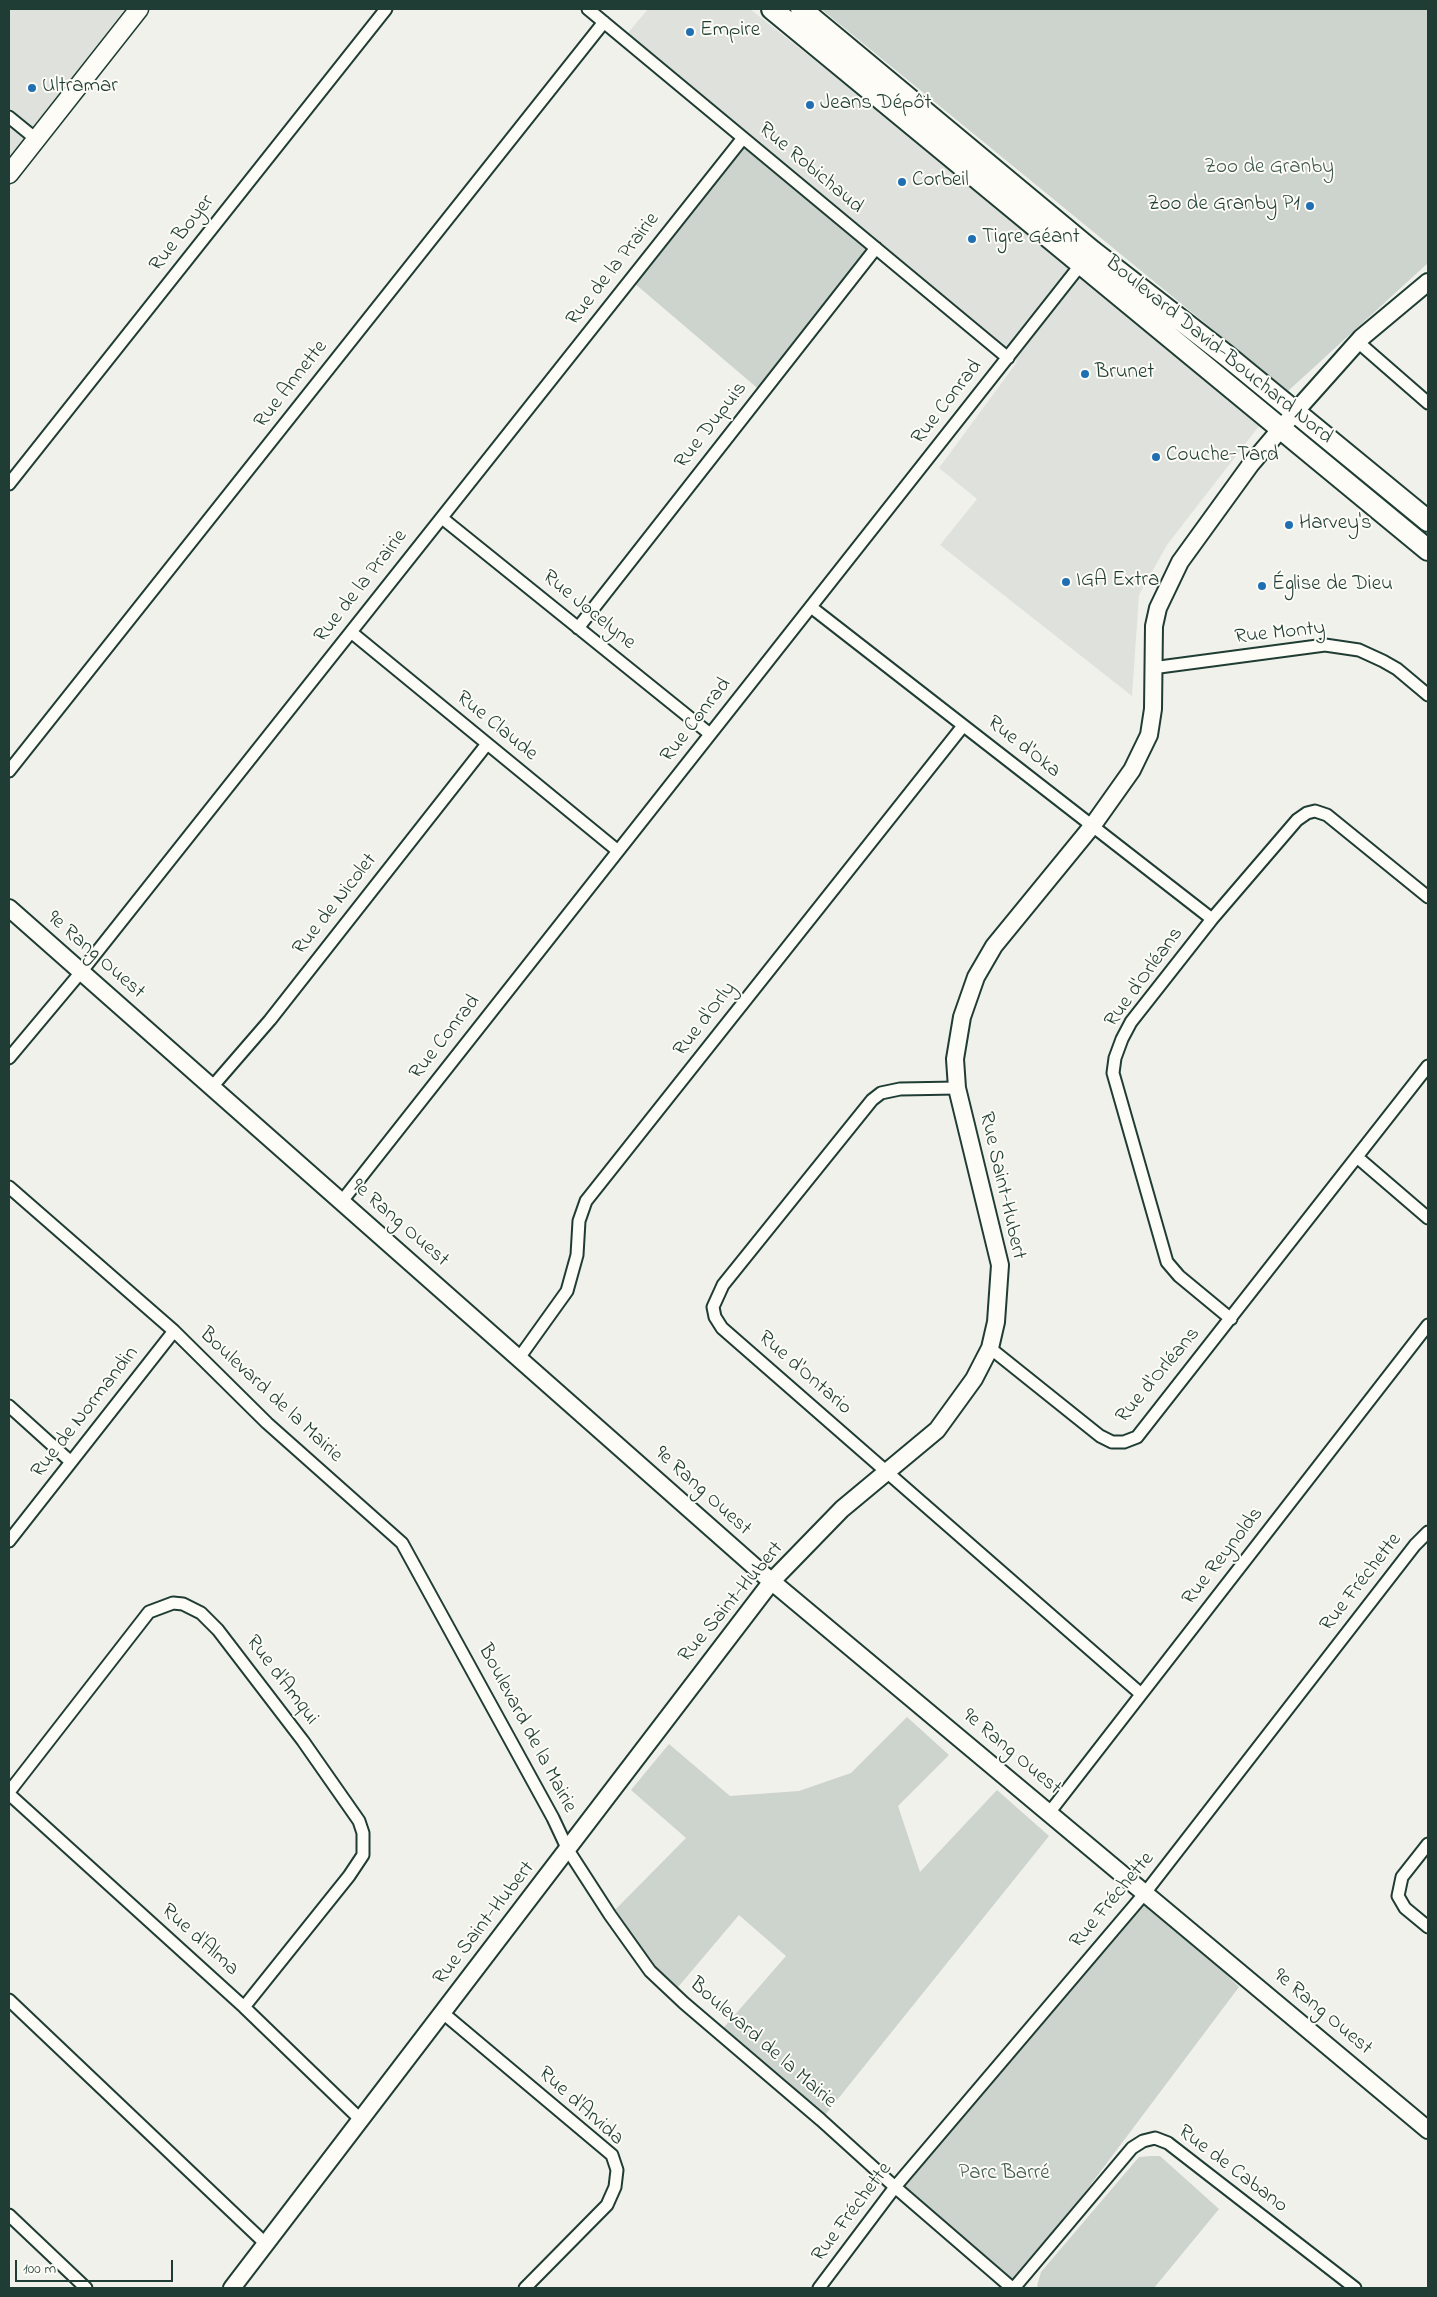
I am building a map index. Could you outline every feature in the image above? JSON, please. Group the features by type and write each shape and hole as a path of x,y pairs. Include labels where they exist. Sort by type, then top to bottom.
{"highway":[{"name":"Boulevard David-Bouchard Nord","path":"772,9 1428,550"},
{"name":"Boulevard David-Bouchard Nord","path":"801,9 1092,251 1296,412 1428,521"}],"main road":[{"path":"9,174 139,9"}],"street":[{"name":"Rue Boyer","path":"9,484 386,9"},
{"name":"Rue Robichaud","path":"588,9 1008,358"},
{"name":"Rue Annette","path":"9,771 604,22"},
{"path":"9,117 36,139"},
{"name":"Rue de la Prairie","path":"9,1058 81,972 743,138"},
{"name":"Rue Dupuis","path":"578,628 876,248"},
{"name":"Rue Conrad","path":"342,1201 1082,263"},
{"name":"Rue Saint-Hubert","path":"232,2288 444,2013 636,1757 772,1581 842,1509 937,1430 974,1379 990,1348 996,1322 1000,1265 957,1088 955,1059 962,1017 976,977 994,946 1093,825 1132,770 1149,734 1152,709 1154,626 1158,608 1166,586 1180,562 1206,524 1282,428 1358,342 1428,282"},
{"path":"1358,342 1428,403"},
{"name":"Rue Jocelyne","path":"442,518 710,734"},
{"name":"Rue d'Oka","path":"811,607 1212,919"},
{"name":"Rue Claude","path":"351,632 618,851"},
{"name":"Rue Monty","path":"1152,668 1325,645 1359,650 1383,661 1397,669 1428,695"},
{"name":"Rue d'Orly","path":"519,1358 567,1291 577,1255 579,1221 586,1201 963,726"},
{"name":"Rue de Nicolet","path":"212,1087 270,1020 488,744"},
{"name":"Rue d'Orléans","path":"1231,1319 1179,1276 1166,1262 1113,1073 1114,1058 1131,1022 1212,919 1297,820 1315,811 1327,814 1428,897"},
{"name":"9e Rang Ouest","path":"9,908 772,1581 1428,2130"},
{"name":"Rue d'Orléans","path":"990,1348 1100,1436 1112,1442 1124,1442 1137,1437 1428,1066"},
{"name":"Rue d'Ontario","path":"957,1088 900,1089 881,1094 872,1100 723,1285 713,1307 714,1317 722,1328 1141,1694"},
{"path":"1357,1157 1428,1218"},
{"name":"Boulevard de la Mairie","path":"9,1186 174,1331 267,1423 402,1543 553,1818 568,1850 610,1915 650,1971 684,2003 1013,2288"},
{"name":"Rue Reynolds","path":"1049,1812 1428,1325"},
{"name":"Rue de Normandin","path":"9,1541 174,1331"},
{"path":"9,1406 71,1462"},
{"name":"Rue Fréchette","path":"820,2288 895,2187 1145,1893 1415,1545 1428,1532"},
{"name":"Rue d'Amqui","path":"9,1793 149,1612 173,1603 183,1604 202,1613 218,1630 303,1742 359,1821 363,1833 363,1855 349,1876 244,2008"},
{"name":"Rue d'Alma","path":"9,1793 244,2008 361,2120"},
{"path":"1428,1844 1402,1877 1398,1896 1405,1908 1428,1927"},
{"path":"9,2000 266,2244"},
{"name":"Rue d'Arvida","path":"444,2013 612,2155 617,2170 615,2187 607,2205 525,2288"},
{"name":"Rue de Cabano","path":"1013,2288 1132,2148 1143,2141 1156,2138 1168,2143 1355,2288"},
{"path":"9,2215 86,2288"}],"shaded area":[{"path":"9,9 125,9 9,158"},
{"path":"648,9 750,9 1266,417 1167,545 1139,595 1132,696 940,545 977,499 939,468 1017,362 742,128 627,34"}],"green space":[{"name":"Zoo de Granby","path":"821,9 1428,9 1428,263 1288,391"},
{"path":"736,137 872,254 762,392 627,277"},
{"path":"907,1717 949,1755 898,1806 920,1872 997,1790 1049,1836 821,2120 719,2033 786,1956 739,1915 673,1993 610,1915 686,1838 631,1790 669,1744 730,1796 799,1791 851,1773"},
{"name":"Parc Barré","path":"1145,1893 1239,1987 1013,2288 895,2187"},
{"path":"1160,2156 1219,2209 1154,2288 1040,2288 1037,2286 1041,2272 1139,2157"}],"place":[{"name":"Empire","path":"690,32"},
{"name":"Ultramar","path":"32,88"},
{"name":"Jeans Dépôt","path":"810,105"},
{"name":"Corbeil","path":"902,182"},
{"name":"Zoo de Granby P1","path":"1310,206"},
{"name":"Tigre Géant","path":"972,239"},
{"name":"Brunet","path":"1085,374"},
{"name":"Couche-Tard","path":"1156,457"},
{"name":"Harvey's","path":"1289,525"},
{"name":"IGA Extra","path":"1066,582"},
{"name":"Église de Dieu","path":"1262,586"}]}
